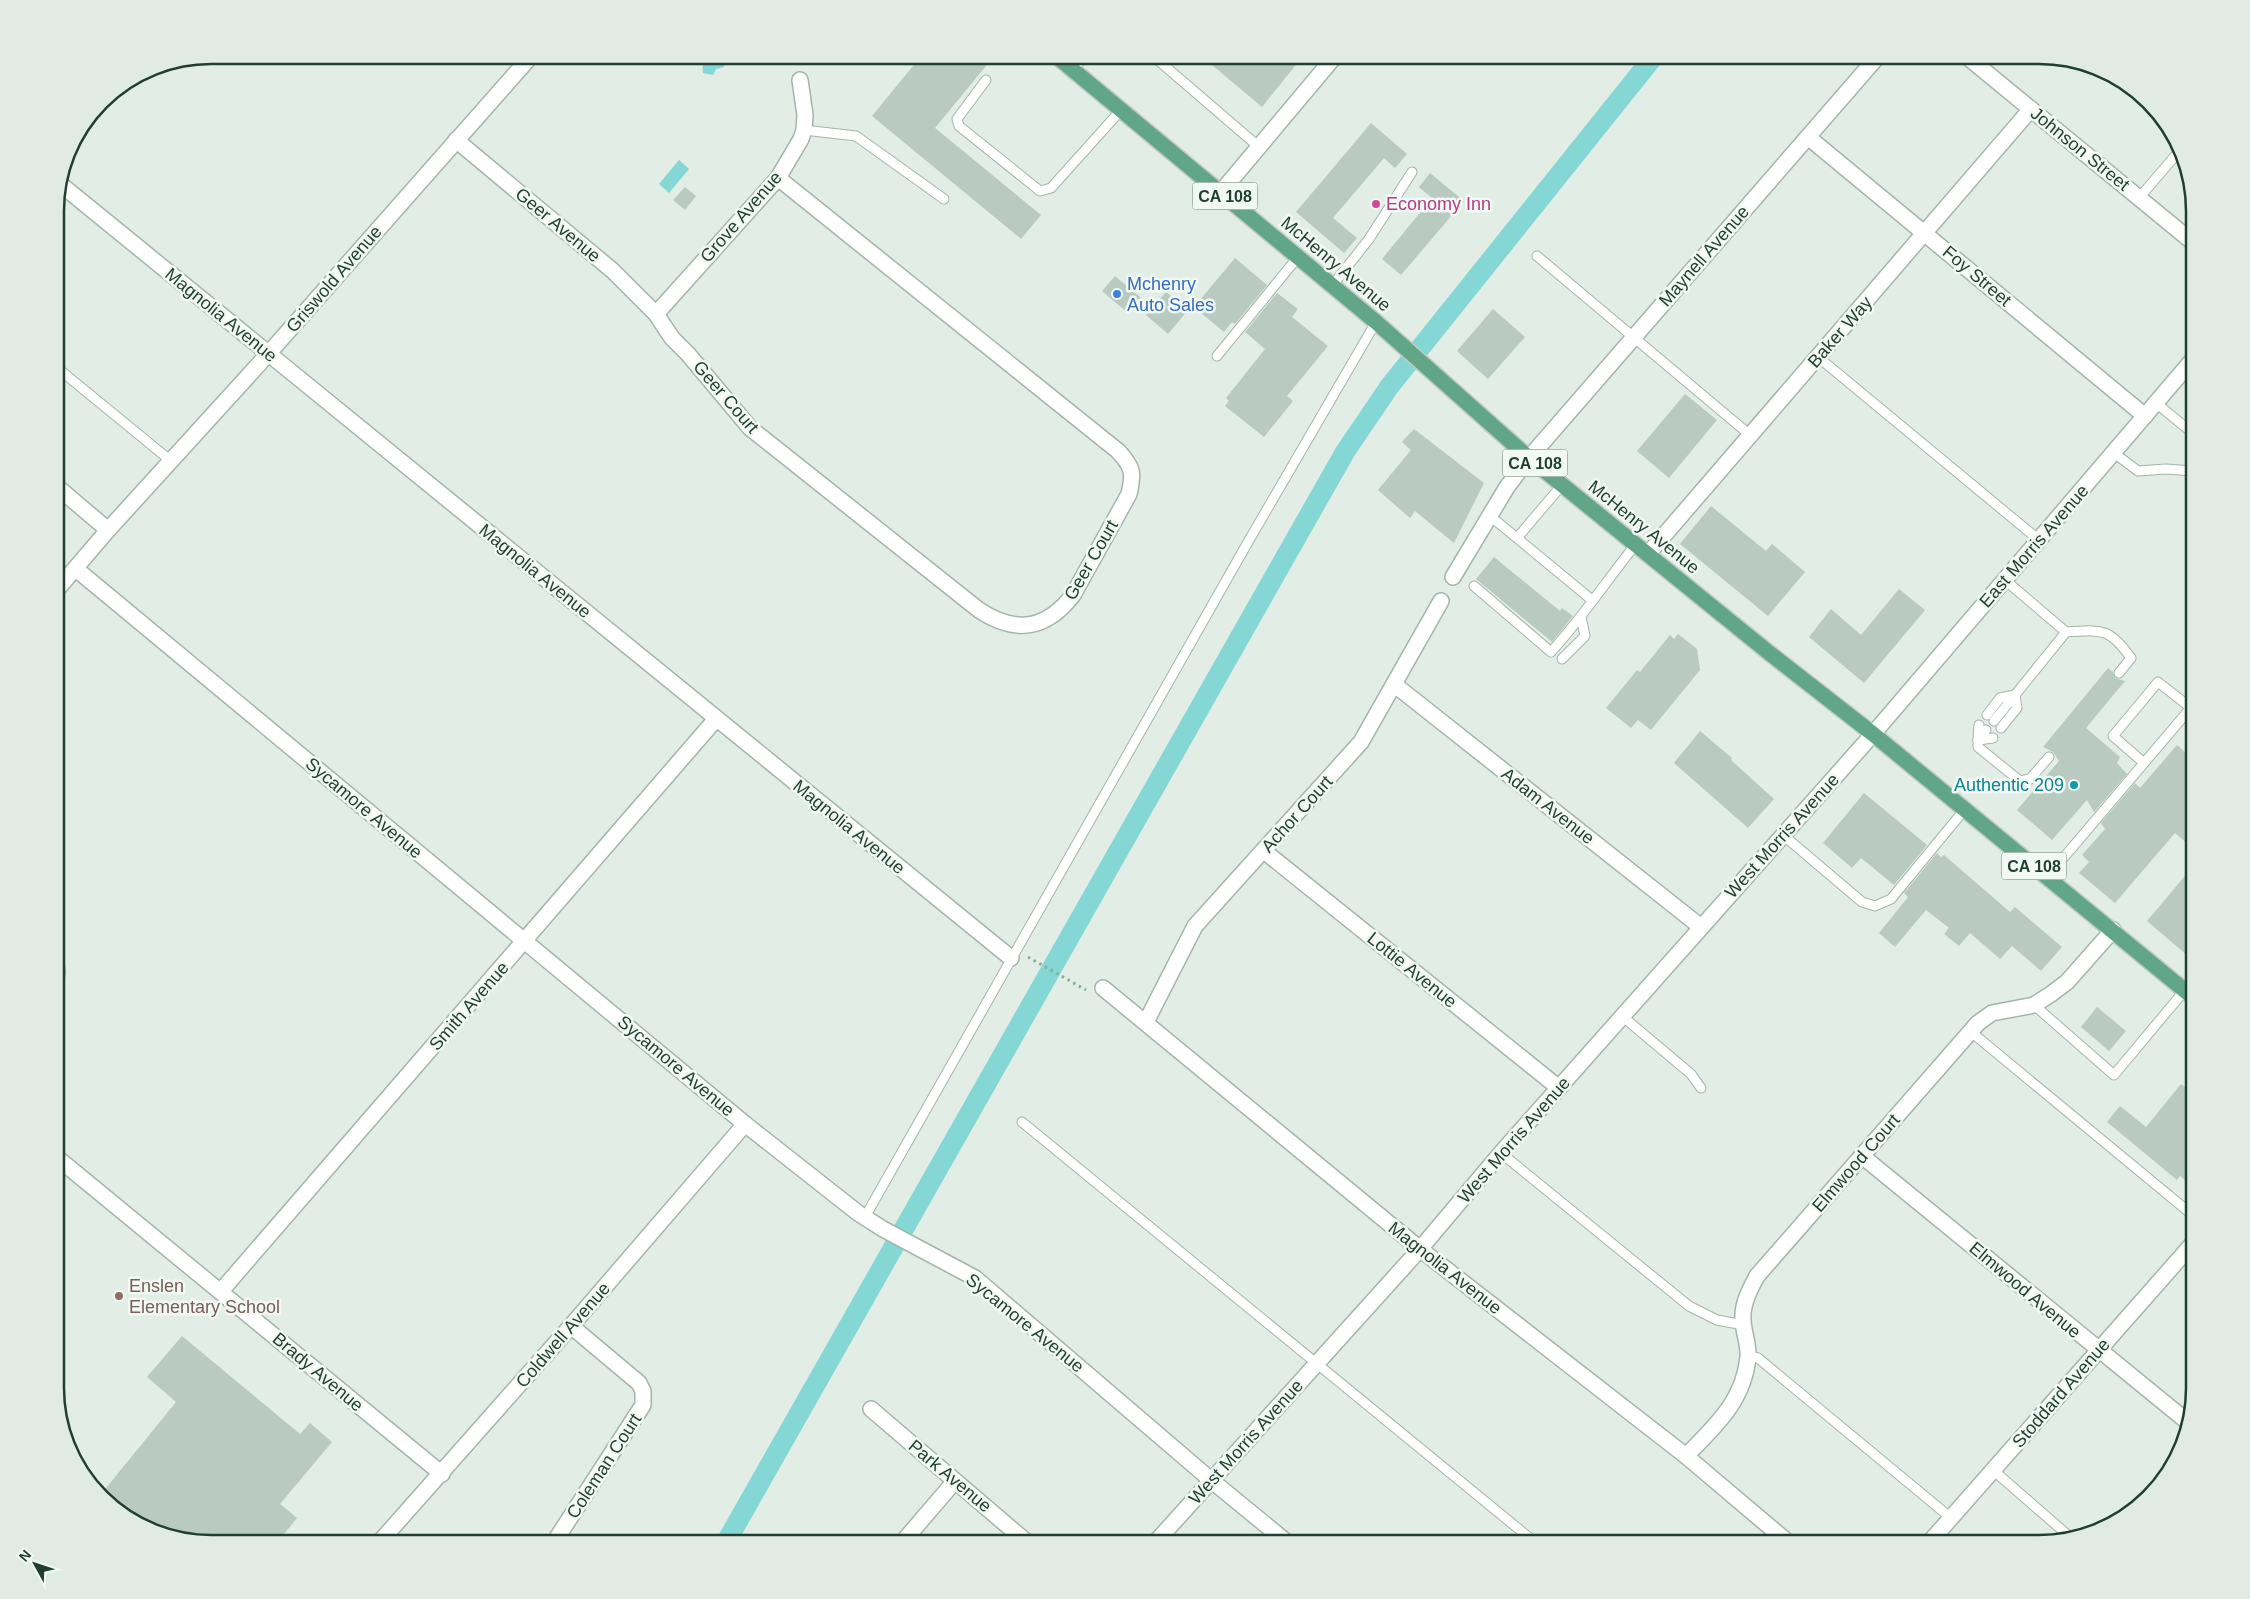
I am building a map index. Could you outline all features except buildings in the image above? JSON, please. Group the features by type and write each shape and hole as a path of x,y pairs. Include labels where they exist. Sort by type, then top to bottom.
{"main road":[{"name":"McHenry Avenue","path":"1066,64 1394,337 1529,458 1768,652 1873,734 2186,991"}],"street":[{"name":"Griswold Avenue","path":"64,582 108,530 269,353 524,64"},
{"path":"1221,192 1329,64"},
{"name":"Maynell Avenue","path":"1529,458 1871,64"},
{"name":"Johnson Street","path":"1976,64 2186,237"},
{"name":"Grove Avenue","path":"656,314 778,178 801,139 804,130 805,115 800,80"},
{"name":"Baker Way","path":"1642,549 1750,435 2031,109"},
{"name":"Foy Street","path":"1808,137 2145,416"},
{"name":"Geer Avenue","path":"456,140 613,271 656,314"},
{"name":"Geer Court","path":"656,314 672,338 688,354 750,428 979,610 1002,624 1020,626 1043,621 1062,610 1073,595 1129,494 1133,479 1128,462 1118,451 778,178"},
{"name":"Magnolia Avenue","path":"66,188 716,720 1011,958"},
{"name":"East Morris Avenue","path":"1873,734 2186,368"},
{"path":"1453,577 1507,487 1529,458"},
{"path":"64,493 108,530"},
{"name":"Sycamore Avenue","path":"76,569 526,940 745,1124 866,1217 884,1229 975,1278 1278,1535"},
{"name":"Achor Court","path":"1146,1022 1195,926 1361,742 1441,601"},
{"name":"Adam Avenue","path":"1395,685 1701,927"},
{"name":"Smith Avenue","path":"221,1291 716,720"},
{"name":"West Morris Avenue","path":"1162,1535 1420,1249 1501,1153 1873,734"},
{"name":"Lottie Avenue","path":"1264,851 1559,1088"},
{"name":"Elmwood Court","path":"1686,1456 1727,1414 1745,1376 1748,1356 1744,1308 1748,1291 1757,1276 1970,1031 1992,1013 2034,1005 2067,982 2113,930"},
{"name":"Magnolia Avenue","path":"1103,988 1420,1249 1686,1456 1779,1535"},
{"name":"Coldwell Avenue","path":"386,1535 572,1326 745,1124"},
{"name":"Elmwood Avenue","path":"1862,1156 2183,1418"},
{"name":"Brady Avenue","path":"64,1163 442,1474"},
{"name":"Stoddard Avenue","path":"1936,1535 2186,1252"},
{"name":"Coleman Court","path":"559,1535 643,1405 643,1391 639,1383 572,1326"},
{"name":"Park Avenue","path":"870,1409 1018,1535"},
{"path":"909,1535 955,1481"}],"lane":[{"path":"1073,70 1078,64"},
{"path":"1163,64 1260,147"},
{"path":"986,80 957,119 959,126 1040,191 1051,188 1121,110"},
{"path":"804,130 856,136 944,199"},
{"path":"2139,198 2175,156"},
{"path":"1332,286 1369,239 1412,172"},
{"path":"1537,256 1750,435"},
{"path":"1217,356 1298,257"},
{"path":"866,1217 1011,958 1376,322"},
{"path":"1818,357 2039,540"},
{"path":"64,373 171,461"},
{"path":"2156,403 2186,428"},
{"path":"2114,452 2138,471 2166,469 2186,470"},
{"path":"1516,538 1562,485"},
{"path":"1490,516 1592,600"},
{"path":"1474,586 1551,652 1581,617 1592,600 1642,549"},
{"path":"2005,580 2066,632 2098,630 2111,635 2121,644 2131,658 2119,673"},
{"path":"1562,660 1585,636 1581,617"},
{"path":"1990,718 2000,698 2015,695 2066,632"},
{"path":"2144,763 2113,736 2158,682 2186,700"},
{"path":"2001,728 2017,708 2015,695"},
{"path":"2048,876 2186,713"},
{"path":"1982,727 1978,747 2020,781 2030,779 2049,757"},
{"path":"1978,740 1993,738"},
{"path":"1783,835 1862,902 1875,906 1891,899 1965,809"},
{"path":"2034,1005 2114,1075 2186,998"},
{"path":"1622,1016 1691,1074 1701,1088"},
{"path":"1970,1031 2186,1210"},
{"path":"1022,1122 1525,1535"},
{"path":"1501,1153 1690,1306 1716,1320 1744,1326"},
{"path":"1748,1356 1758,1358 1951,1518"},
{"path":"1993,1470 2065,1533"}],"path":[{"path":"1036,961 1082,988"}],"water":[{"path":"704,64 724,64 724,67 716,69 713,75 703,73"},
{"path":"679,160 689,169 669,193 659,184"}],"waterway":[{"path":"730,1535 1345,452 1389,387 1648,64"}],"place":[{"name":"Economy Inn","path":"1376,204"},
{"name":"Mchenry Auto Sales","path":"1117,294"},
{"name":"Authentic 209","path":"2074,785"},
{"name":"Enslen Elementary School","path":"119,1296"}]}
